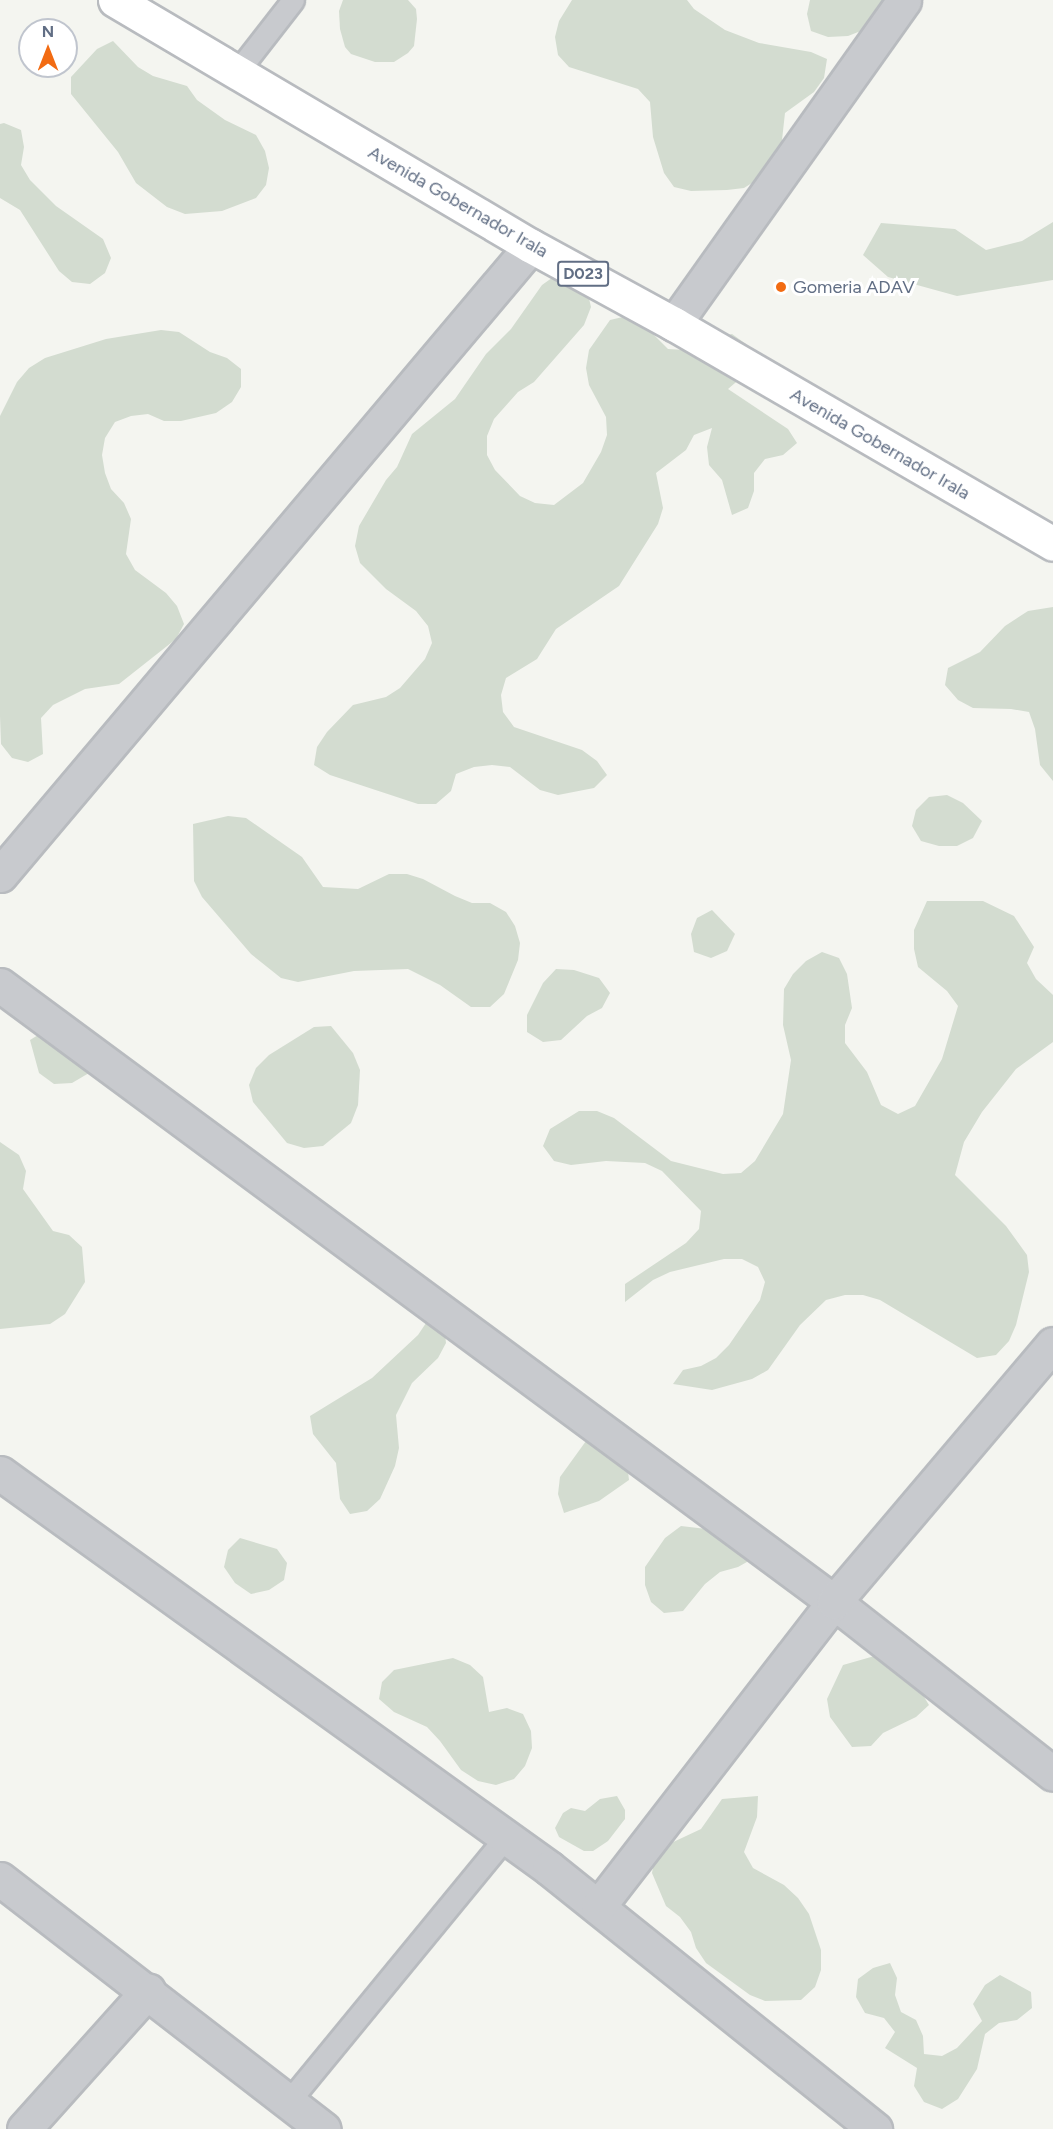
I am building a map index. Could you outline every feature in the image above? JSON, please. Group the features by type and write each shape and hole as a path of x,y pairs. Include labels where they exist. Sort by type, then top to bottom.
{"main road":[{"name":"Avenida Gobernador Irala","path":"115,0 531,246 674,324 1053,544"}],"street":[{"path":"674,324 904,0"},
{"path":"0,875 531,246"},
{"path":"0,985 834,1602 1053,1774"},
{"path":"598,1907 834,1602 1053,1344"},
{"path":"0,1473 506,1837 598,1907 876,2129"},
{"path":"0,1879 324,2129"},
{"path":"24,2129 148,1991"}],"lane":[{"path":"237,72 293,0"},
{"path":"289,2102 506,1837"}],"shaded area":[{"path":"343,0 408,0 416,9 414,46 394,62 375,62 351,54 345,47 340,29 339,11"},
{"path":"572,0 687,0 694,9 725,30 759,43 811,52 827,59 824,78 814,92 785,113 781,149 760,178 744,188 727,190 691,191 674,187 664,173 653,137 650,102 638,89 569,67 558,55 555,37 559,21"},
{"path":"810,0 903,0 866,29 848,36 828,37 811,31 807,14"},
{"path":"113,41 138,67 153,76 187,86 197,100 225,120 256,135 265,151 269,168 266,185 256,198 222,211 185,214 167,207 136,183 118,152 71,94 71,78 78,78 78,69 97,49"},
{"path":"4,123 21,130 24,147 21,165 30,180 56,206 103,239 111,258 105,273 90,284 72,282 59,271 20,210 0,198 0,124"},
{"path":"1053,222 1053,280 957,296 888,277 863,255 881,223 955,229 986,250 1022,241"},
{"path":"556,275 587,290 591,307 584,325 534,382 518,392 494,419 487,436 487,455 495,470 520,496 535,503 554,505 583,483 601,452 607,435 606,417 589,385 586,368 589,350 610,320 627,316 643,324 668,349 685,350 699,341 732,334 746,344 748,361 742,377 728,389 788,429 797,443 783,455 765,459 754,473 754,491 748,508 732,515 722,480 709,465 707,447 712,428 694,435 686,450 656,473 663,508 658,524 619,586 556,629 537,659 506,678 501,695 503,712 514,727 582,750 597,761 607,775 594,788 558,795 540,790 510,767 492,765 474,767 456,774 451,791 436,804 418,804 330,775 314,765 317,747 327,732 353,705 386,697 400,688 425,659 432,643 428,626 416,611 386,589 360,563 355,546 359,526 386,480 397,467 412,434 455,399 486,354 511,329 542,285"},
{"path":"161,330 179,332 210,352 227,358 241,369 241,387 232,402 216,413 181,421 164,421 148,414 131,416 115,422 105,438 102,455 105,473 111,489 124,503 131,519 126,554 135,570 166,593 177,606 184,624 176,639 119,684 85,689 53,705 41,718 43,754 28,762 12,758 1,744 0,716 0,416 17,382 29,368 45,358 106,339"},
{"path":"1053,607 1053,781 1040,765 1035,729 1029,712 973,708 958,700 945,685 948,668 980,652 1005,626 1028,611"},
{"path":"947,795 963,803 982,821 973,838 957,846 939,846 921,841 912,826 916,810 929,797"},
{"path":"228,816 246,818 302,857 323,887 358,889 389,874 407,874 423,879 472,903 490,903 506,912 515,926 520,943 518,960 504,994 490,1007 471,1007 440,985 408,969 354,971 298,982 281,978 251,954 202,897 194,881 193,824"},
{"path":"927,901 983,901 1014,916 1034,947 1027,963 1036,979 1053,995 1053,1042 1016,1069 982,1112 964,1142 955,1175 1006,1226 1027,1255 1029,1272 1016,1325 1009,1341 996,1355 977,1358 880,1300 863,1295 845,1295 826,1300 800,1325 768,1370 752,1379 712,1390 673,1384 683,1370 701,1366 716,1358 729,1345 760,1300 765,1282 758,1267 742,1259 724,1259 670,1272 653,1280 625,1302 625,1284 686,1243 699,1229 701,1211 662,1171 645,1163 606,1161 571,1165 554,1161 543,1146 550,1129 579,1111 597,1111 614,1118 671,1161 723,1174 741,1173 755,1161 783,1114 791,1060 783,1025 784,989 793,974 806,961 822,952 839,958 847,974 852,1008 845,1025 845,1043 867,1072 881,1105 898,1114 915,1106 942,1059 958,1006 947,991 918,967 914,949 914,930"},
{"path":"712,910 735,934 727,951 711,958 694,952 691,934 697,918"},
{"path":"556,969 574,970 599,978 610,993 602,1008 587,1016 561,1040 543,1042 527,1032 527,1015 543,983"},
{"path":"331,1026 353,1053 360,1070 358,1105 351,1123 323,1146 304,1148 287,1143 253,1102 249,1085 256,1068 269,1055 314,1027"},
{"path":"43,1032 88,1055 89,1073 72,1083 54,1084 39,1073 30,1040"},
{"path":"0,1142 19,1155 26,1171 23,1189 53,1231 69,1235 82,1247 85,1282 65,1314 50,1324 0,1329"},
{"path":"428,1320 444,1325 446,1343 438,1358 412,1383 396,1415 399,1448 395,1466 380,1499 367,1511 350,1514 340,1499 336,1463 313,1434 310,1416 372,1378 418,1335"},
{"path":"604,1437 627,1463 629,1480 599,1501 564,1513 558,1494 560,1477 586,1441"},
{"path":"681,1526 732,1532 754,1558 738,1567 720,1572 705,1584 683,1611 664,1613 651,1602 645,1585 645,1567 665,1538"},
{"path":"240,1538 277,1549 287,1563 284,1580 269,1590 251,1594 235,1583 224,1567 228,1550"},
{"path":"878,1655 910,1674 929,1705 916,1717 883,1733 871,1746 852,1747 830,1717 827,1699 843,1665"},
{"path":"453,1658 470,1665 483,1677 489,1712 507,1708 523,1714 531,1731 532,1748 525,1766 514,1779 496,1785 478,1781 461,1770 427,1727 394,1712 379,1699 382,1682 394,1670"},
{"path":"617,1796 625,1810 625,1819 608,1841 593,1851 584,1851 559,1837 555,1828 563,1813 571,1808 585,1811 600,1799"},
{"path":"758,1796 757,1817 744,1852 753,1868 784,1885 798,1898 809,1914 821,1950 821,1970 815,1987 801,2000 765,2001 750,1995 706,1963 696,1948 691,1932 680,1917 666,1906 652,1873 655,1856 669,1844 701,1829 722,1799"},
{"path":"890,1963 897,1978 895,1995 901,2012 916,2020 923,2036 924,2054 942,2056 957,2048 982,2021 973,2004 985,1985 1000,1975 1031,1992 1032,2008 1017,2020 999,2023 985,2034 977,2069 958,2099 942,2109 924,2102 914,2086 917,2068 885,2048 895,2032 884,2018 865,2013 856,1997 858,1979 873,1968"}],"place":[{"name":"Gomeria ADAV","path":"781,287"}]}
